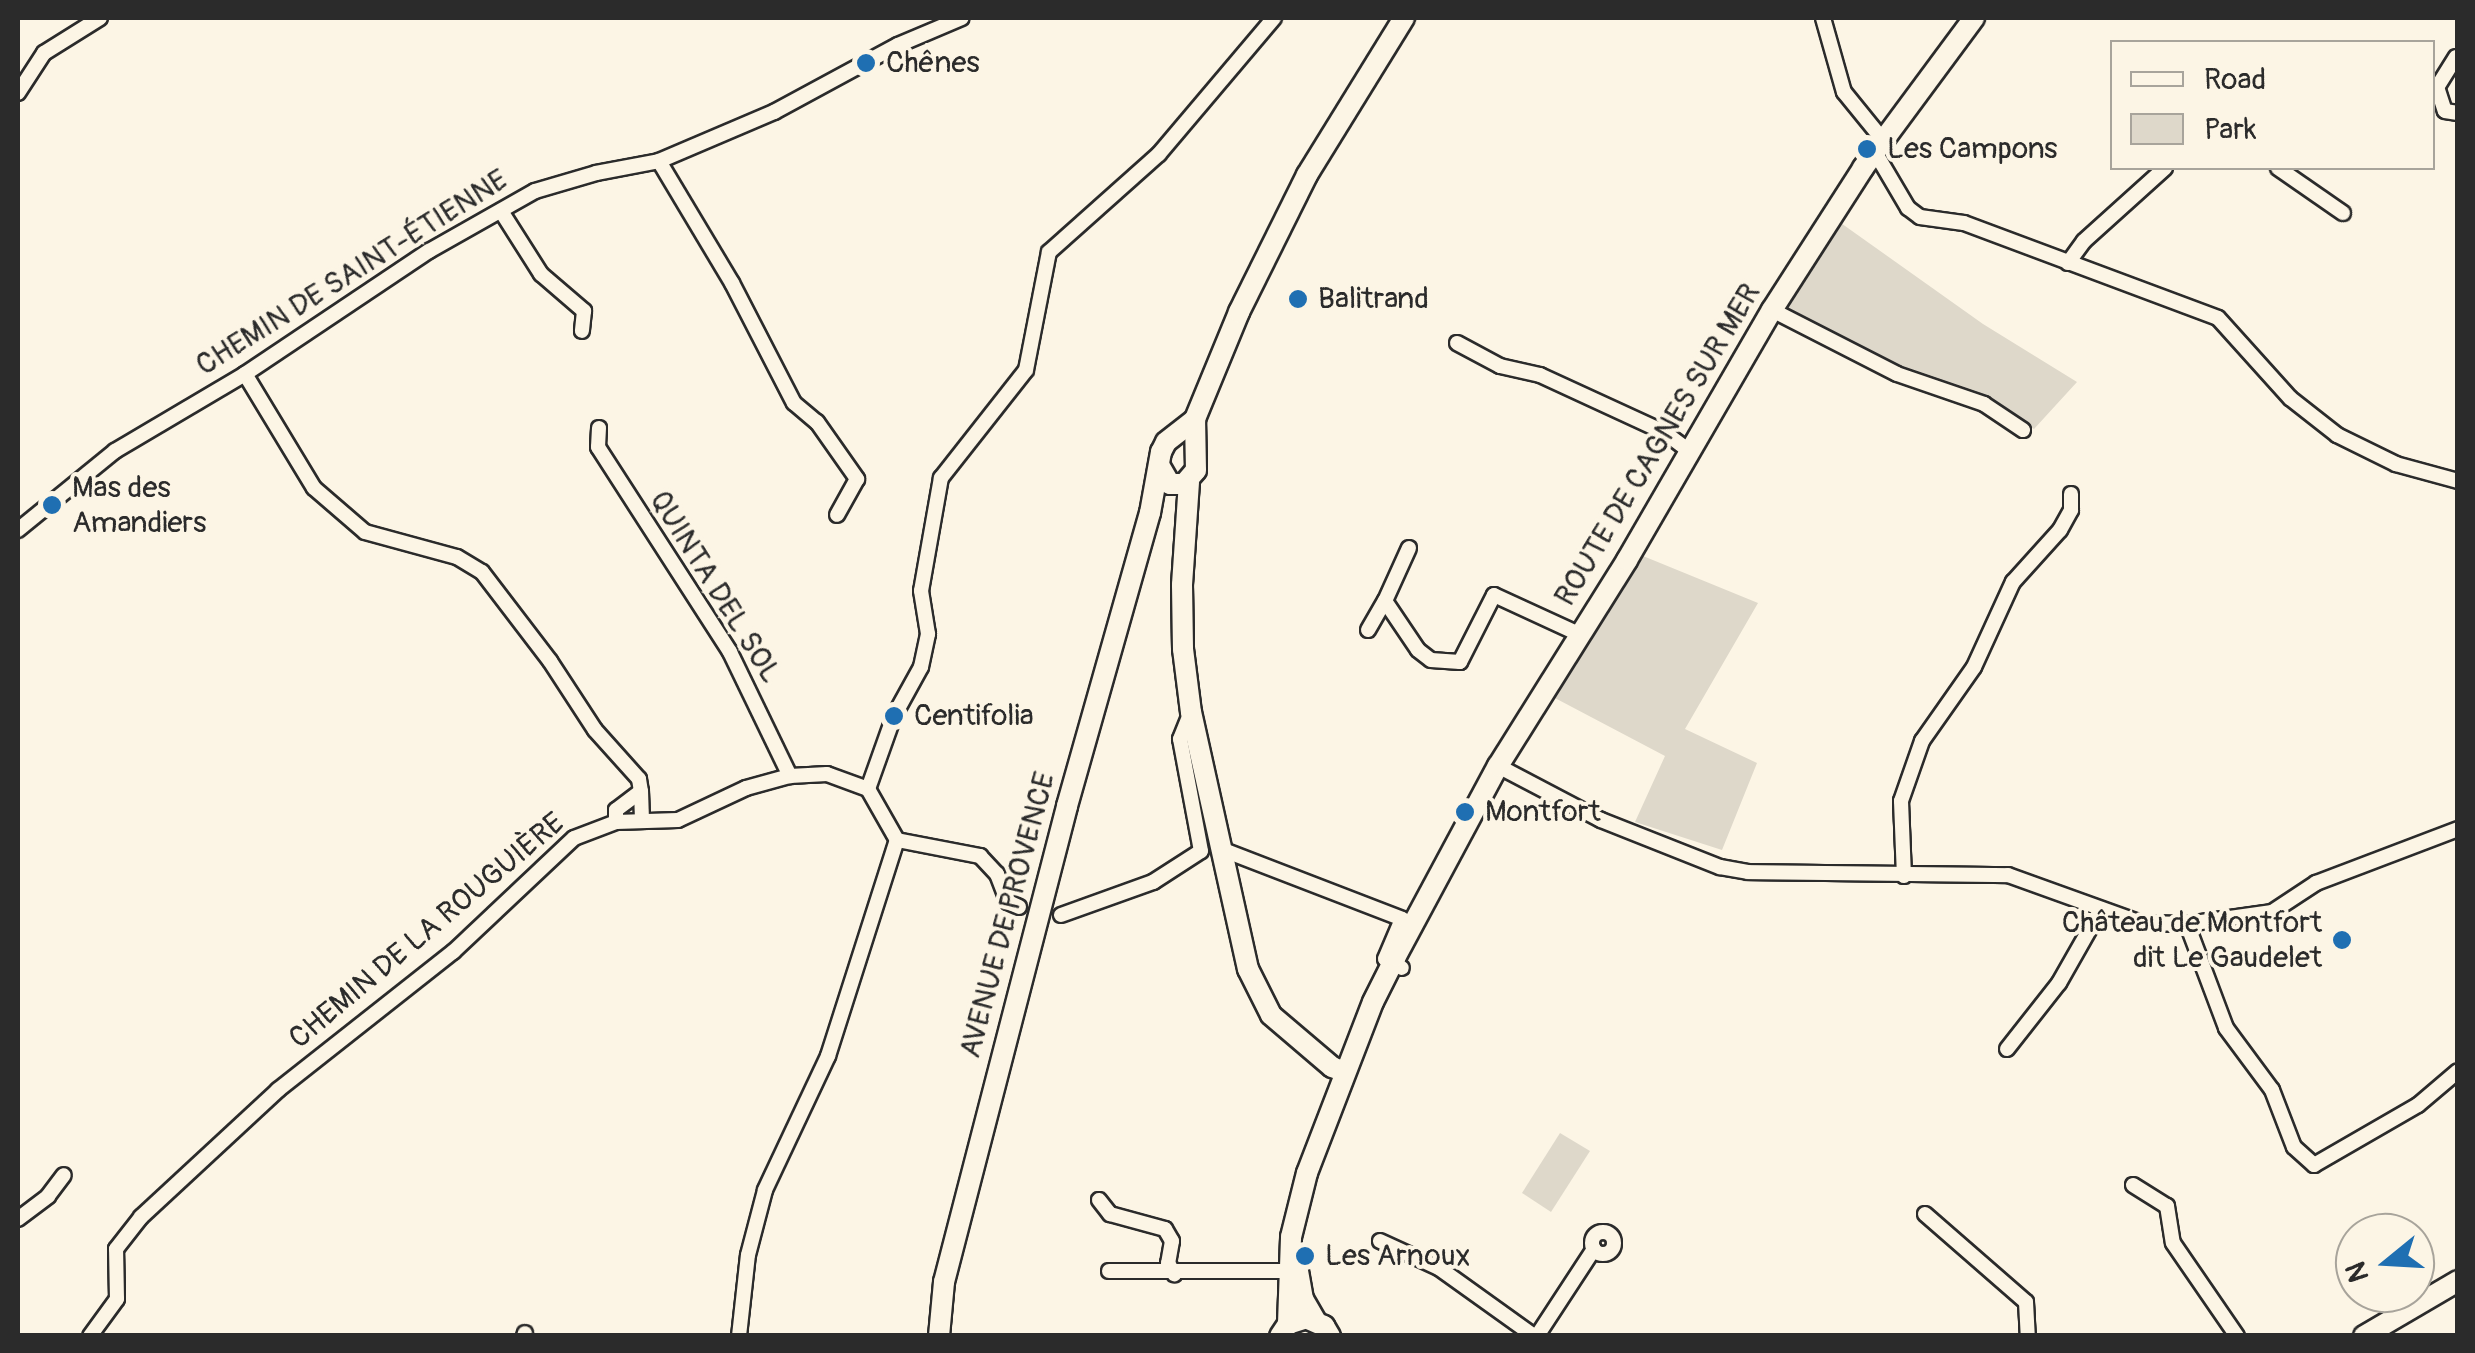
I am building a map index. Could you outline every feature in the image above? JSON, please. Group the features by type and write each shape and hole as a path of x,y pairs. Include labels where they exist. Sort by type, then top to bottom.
{"main road":[{"path":"1350,1065 1309,1047 1271,1015 1257,994 1191,712 1183,649 1181,488 1199,457 1186,439 1239,312 1307,174 1404,18"},
{"name":"ROUTE DE CAGNES SUR MER","path":"1284,1330 1297,1207 1350,1065 1498,766 1581,635 1772,310 1879,146 1974,18"},
{"name":"AVENUE DE PROVENCE","path":"938,1336 944,1282 968,1186 1102,674 1150,513 1159,465 1166,442 1186,439"},
{"path":"1159,465 1181,488"},
{"name":"AVENUE DE PROVENCE","path":"1150,513 1181,488"},
{"name":"ROUTE DE CAGNES SUR MER","path":"1322,1328 1299,1282 1307,1211 1386,1005 1397,965"},
{"path":"1307,1211 1312,1183 1350,1065 1386,1005"},
{"path":"2364,1336 2458,1281"},
{"path":"1284,1330 1322,1328"}],"street":[{"path":"18,93 44,53 100,18"},
{"name":"CHEMIN DE SAINT-ÉTIENNE","path":"18,530 115,451 245,374 429,251 534,191 596,173 659,161 774,112 898,45 962,18"},
{"path":"739,1336 748,1254 764,1190 828,1056 896,840 868,789 894,716 920,668 928,634 921,591 932,541 934,495 941,478 1026,370 1049,252 1159,154 1274,18"},
{"path":"1822,18 1844,92 1879,146 1908,208 1920,218 1964,223 2218,318 2290,398 2337,435 2396,464 2458,481"},
{"path":"2456,58 2437,87 2446,111 2458,113"},
{"path":"659,161 732,282 794,402 816,422 857,479 837,514"},
{"path":"2068,264 2084,241 2163,170"},
{"path":"2281,170 2343,213"},
{"path":"501,211 541,274 584,311 582,331"},
{"path":"1772,310 1897,374 1984,404 2023,430"},
{"path":"1457,343 1500,366 1540,375 1664,432 1689,452"},
{"path":"245,374 314,488 365,532 457,558 482,572 550,661 595,730 640,779 642,818"},
{"name":"QUINTA DEL SOL","path":"600,428 598,447 730,652 790,776"},
{"path":"1904,876 1900,800 1922,741 1974,667 2013,582 2060,530 2071,510 2071,494"},
{"path":"1368,630 1409,548"},
{"path":"1385,601 1418,650 1431,660 1446,663 1460,662 1494,596 1581,635"},
{"path":"1061,915 1153,882 1200,850 1180,739 1191,712"},
{"path":"1498,766 1601,820 1720,867 1748,872 2008,875 2141,923 2187,924 2272,912 2331,876 2458,829"},
{"name":"CHEMIN DE LA ROUGUIÈRE","path":"90,1336 118,1298 116,1249 123,1235 278,1090 454,952 574,838 616,822 642,818 678,820 746,788 790,776 827,774 868,789"},
{"path":"616,822 616,810 642,791"},
{"path":"896,840 980,856 997,874 1008,902 1019,907"},
{"path":"1221,849 1402,919 1385,958 1397,965"},
{"path":"2007,1049 2059,983 2101,908"},
{"path":"2187,924 2226,1028 2272,1090 2294,1147 2314,1165 2418,1105 2458,1071"},
{"path":"18,1218 48,1196 64,1175"},
{"path":"2134,1185 2167,1206 2173,1244 2237,1336"},
{"path":"1099,1200 1110,1214 1165,1229 1172,1241 1168,1263 1174,1274"},
{"path":"1925,1214 2026,1302 2028,1336"},
{"path":"1380,1242 1438,1268 1536,1336 1594,1249"},
{"path":"1110,1271 1174,1274 1238,1268 1288,1272"}],"green space":[{"path":"1838,221 1983,324 2077,382 2034,429 1986,399 1853,349 1800,318 1788,309 1790,298"},
{"path":"1643,556 1758,603 1685,729 1757,763 1722,850 1635,822 1665,756 1553,697"},
{"path":"1560,1133 1590,1151 1551,1212 1522,1193"}],"place":[{"name":"Chênes","path":"866,63"},
{"name":"Les Campons","path":"1867,149"},
{"name":"Balitrand","path":"1298,299"},
{"name":"Mas des Amandiers","path":"52,505"},
{"name":"Centifolia","path":"894,716"},
{"name":"Montfort","path":"1465,812"},
{"name":"Château de Montfort dit Le Gaudelet","path":"2342,940"},
{"name":"Les Arnoux","path":"1305,1256"}]}
